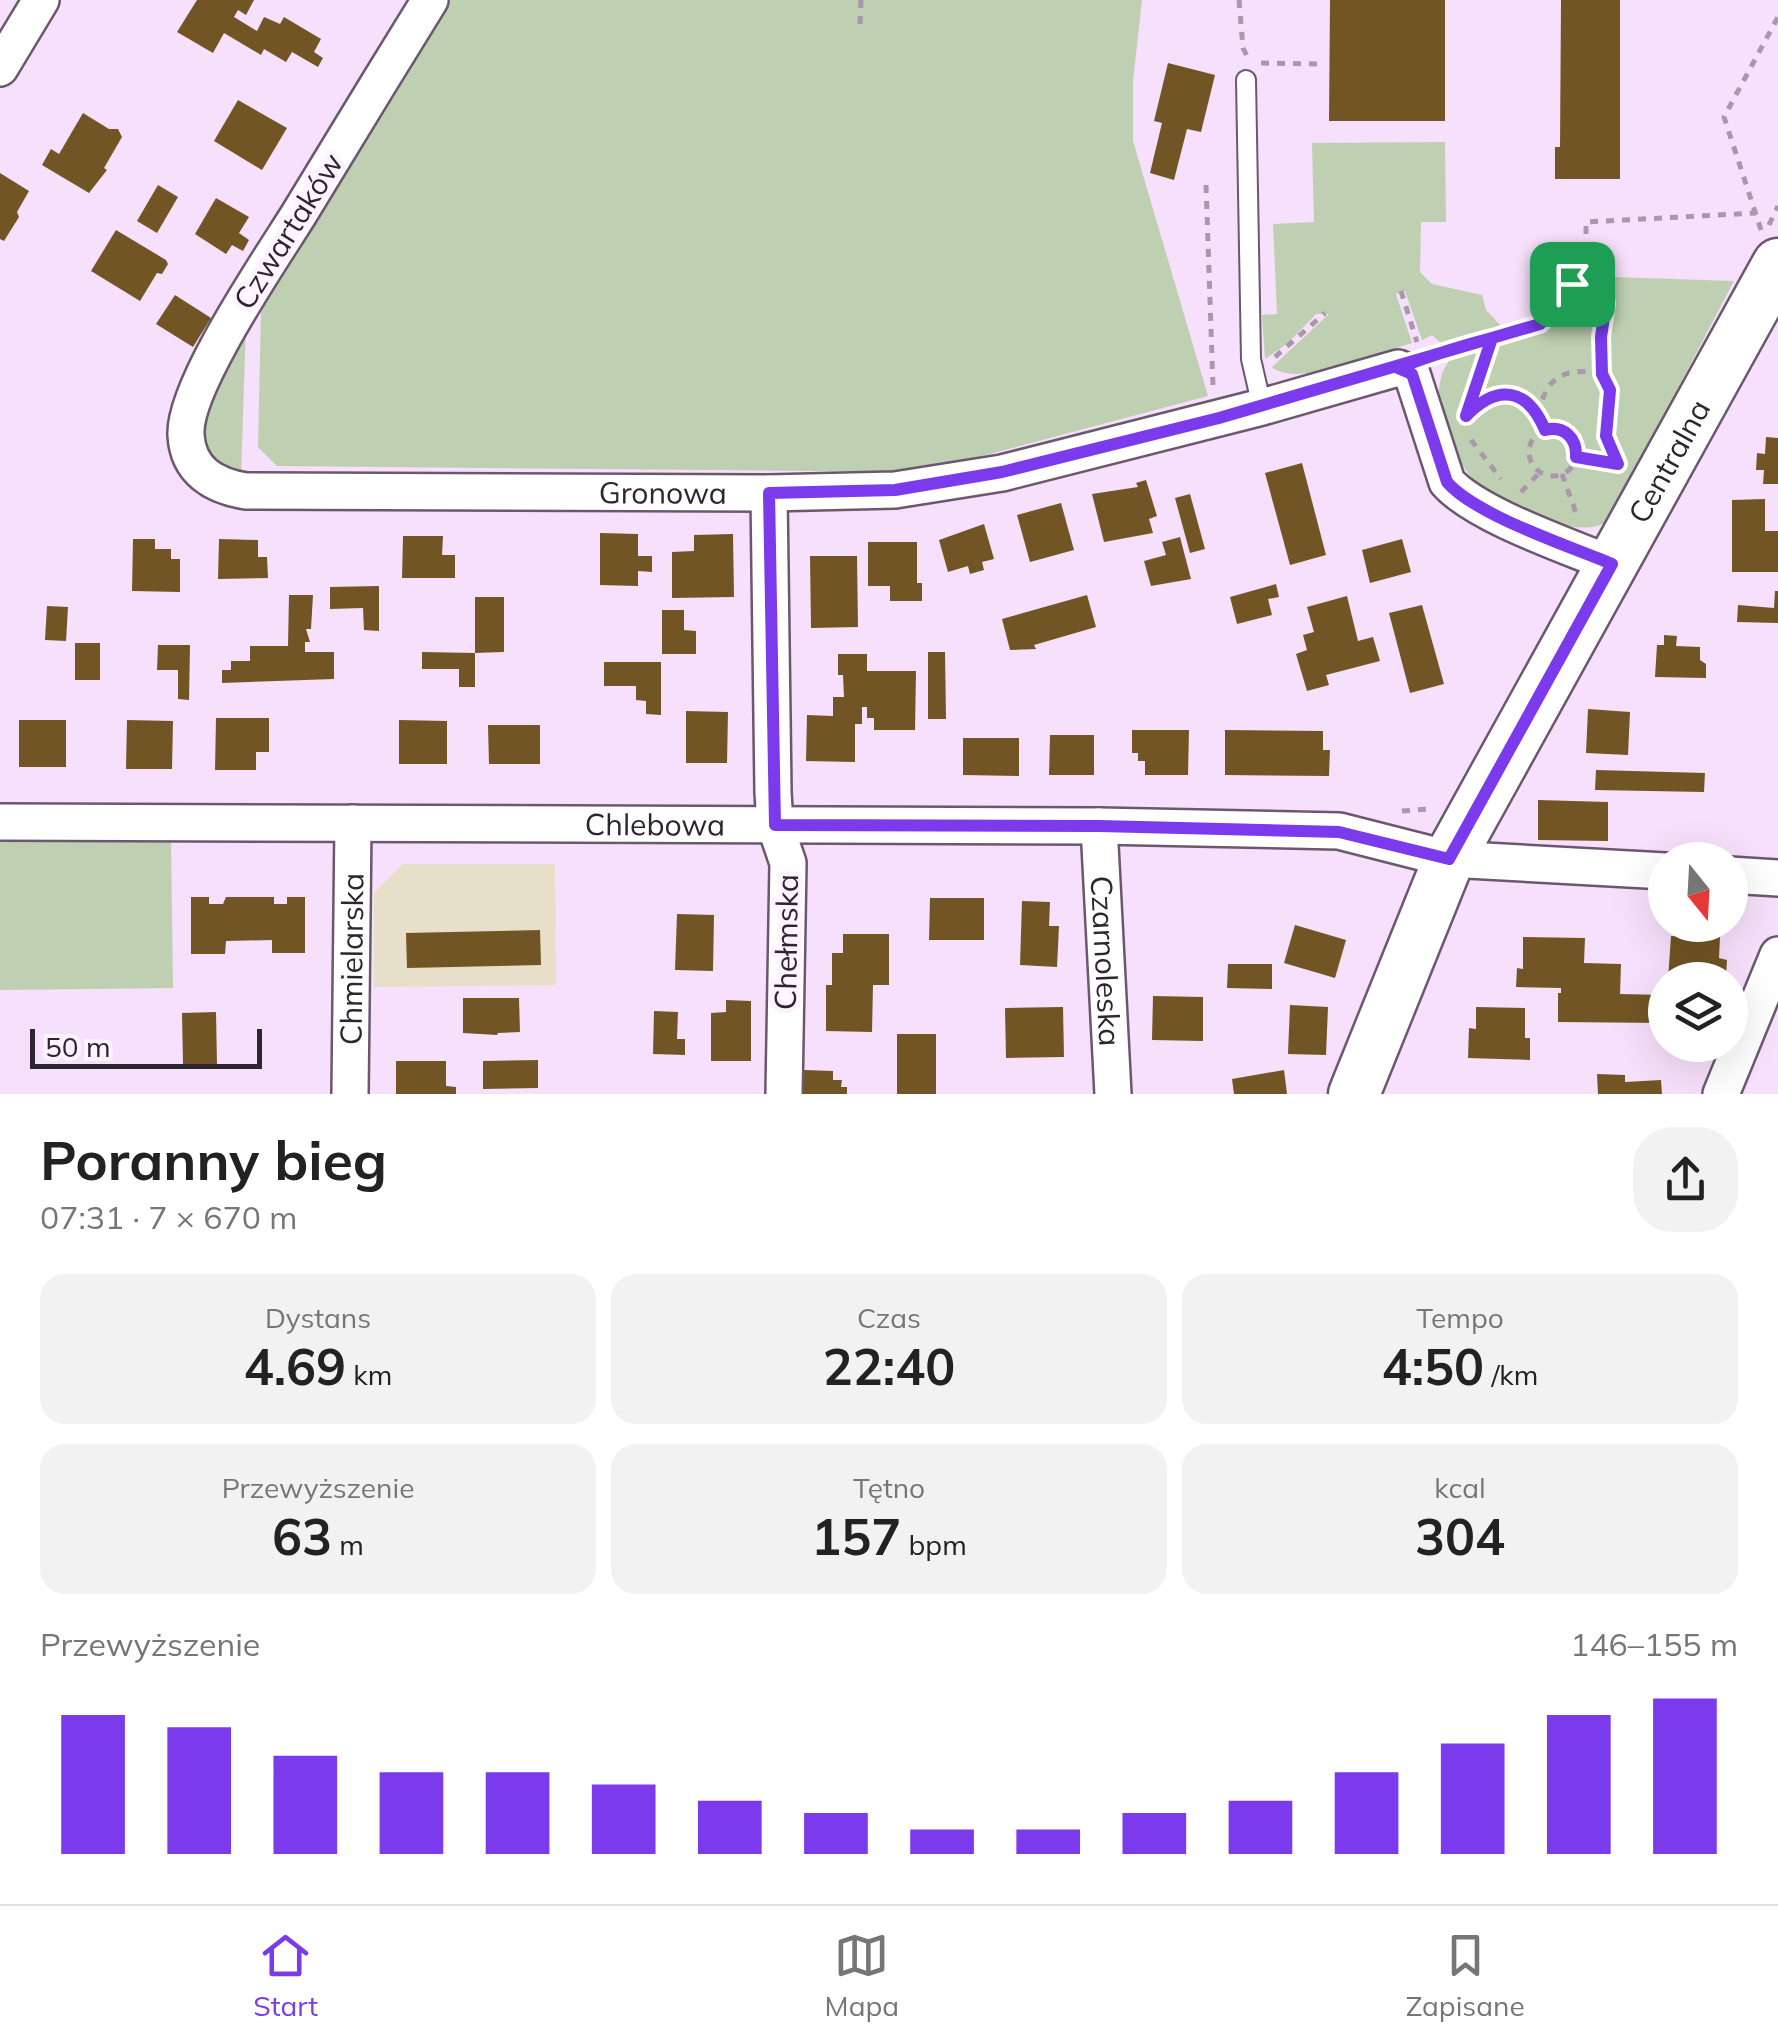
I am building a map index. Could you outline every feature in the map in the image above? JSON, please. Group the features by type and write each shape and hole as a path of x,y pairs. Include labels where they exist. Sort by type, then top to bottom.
{"street":[{"path":"0,68 41,0"},
{"name":"Czwartaków","path":"201,472 190,456 186,433 192,400 229,326 430,0"},
{"name":"Centralna","path":"1354,1094 1449,859 1597,547 1771,250"},
{"name":"Gronowa","path":"201,472 222,488 246,490 769,493 895,490 1002,472 1398,368 1406,369 1416,385 1447,482 1456,492 1495,513 1597,547"},
{"name":"Chełmska","path":"769,493 775,825 788,863 784,1094"},
{"name":"Chlebowa","path":"0,822 1099,826 1339,832 1449,859 1648,870"},
{"name":"Chmielarska","path":"350,1094 352,822"},
{"name":"Czarnoleska","path":"1099,826 1114,1094"},
{"path":"1748,876 1778,878"},
{"path":"1721,1094 1778,956"}],"lane":[{"path":"1246,80 1251,360 1262,406"}],"path":[{"path":"860,24 861,0"},
{"path":"1240,0 1243,48 1250,59 1292,66 1321,64"},
{"path":"1771,250 1724,117 1778,17"},
{"path":"1206,185 1209,358 1219,418"},
{"path":"1618,464 1606,436 1610,390 1602,374 1601,337 1606,304 1602,285 1586,256 1586,222 1756,214"},
{"path":"1400,291 1423,359 1540,324 1554,310 1586,256"},
{"path":"1254,371 1285,351 1324,312"},
{"path":"1492,338 1466,416 1466,434 1504,485"},
{"path":"1538,415 1548,386 1558,376 1568,372 1602,374"},
{"path":"1466,416 1490,396 1501,393 1530,404 1545,430"},
{"path":"1555,428 1569,435 1576,457 1562,474 1547,475 1530,460 1530,445 1545,430 1555,428"},
{"path":"1576,457 1630,465"},
{"path":"1562,474 1597,547"}],"shaded area":[{"path":"403,864 555,864 556,985 374,987 374,893"}],"green space":[{"path":"451,0 1142,0 1133,81 1133,141 1208,396 922,472 277,466 258,447 261,311"},
{"path":"1445,142 1446,222 1421,222 1420,272 1432,284 1482,295 1486,310 1504,329 1444,346 1432,335 1422,340 1405,291 1396,294 1412,343 1319,371 1284,373 1272,367 1329,314 1316,314 1288,343 1265,359 1262,315 1277,314 1273,224 1314,222 1312,143"},
{"path":"1586,268 1613,277 1734,281 1608,521 1578,527 1557,523 1497,497 1469,475 1450,443 1439,386 1444,370 1457,354 1526,334 1549,321"},
{"path":"246,324 241,476 219,462 207,446 203,426 214,385"},
{"path":"0,839 171,839 173,988 0,990"}],"building":[{"path":"197,0 254,0 246,15 238,10 234,17 257,31 264,17 280,24 284,17 321,39 314,52 323,58 318,67 292,52 286,62 264,49 261,55 224,33 213,53 177,32"},
{"path":"1330,0 1445,0 1445,121 1329,121"},
{"path":"1561,0 1620,0 1620,179 1555,179 1555,147 1560,147"},
{"path":"1168,63 1215,75 1201,132 1187,129 1174,180 1150,173 1162,123 1154,121"},
{"path":"238,100 287,128 262,170 214,141"},
{"path":"83,113 109,129 118,129 122,137 104,168 107,170 89,193 42,165 51,149 59,154"},
{"path":"0,173 29,191 4,241 0,239"},
{"path":"158,185 178,197 157,233 137,221"},
{"path":"216,198 249,217 239,233 249,240 243,251 232,245 226,254 195,234"},
{"path":"116,230 168,264 162,274 157,273 140,301 91,271"},
{"path":"175,295 211,318 193,347 156,324"},
{"path":"1766,437 1778,438 1778,484 1763,484 1764,470 1756,470 1757,453 1765,454"},
{"path":"1302,463 1326,555 1290,565 1265,473"},
{"path":"1146,480 1157,516 1149,519 1153,533 1104,542 1092,494 1138,487 1136,483"},
{"path":"1190,494 1205,549 1190,553 1175,498"},
{"path":"1765,499 1765,531 1778,531 1778,572 1732,572 1732,500"},
{"path":"1061,503 1074,550 1030,562 1017,515"},
{"path":"984,524 994,559 982,562 984,570 970,574 968,566 948,572 939,540"},
{"path":"600,533 638,534 638,556 652,556 652,572 638,571 638,586 600,585"},
{"path":"733,534 734,597 672,598 672,552 694,551 694,535"},
{"path":"403,536 443,536 442,555 455,555 455,578 402,578"},
{"path":"1180,537 1191,579 1151,586 1144,561 1166,555 1162,542"},
{"path":"133,539 155,539 155,549 171,549 171,559 180,559 180,592 132,591"},
{"path":"219,539 258,540 258,557 267,557 268,578 218,579"},
{"path":"1402,539 1411,572 1370,583 1362,550"},
{"path":"868,542 917,542 917,583 922,583 922,601 890,601 890,586 868,586"},
{"path":"810,556 857,556 858,627 811,628"},
{"path":"1276,584 1279,597 1268,599 1272,615 1237,624 1230,597"},
{"path":"379,586 379,631 364,630 363,608 330,609 330,587"},
{"path":"1775,591 1778,623 1737,622 1738,605 1774,608"},
{"path":"289,595 313,595 311,629 306,629 310,642 305,642 305,652 334,652 334,679 222,683 222,670 231,670 231,661 250,661 250,646 288,646"},
{"path":"1087,595 1096,627 1034,645 1036,649 1010,650 1002,619"},
{"path":"1347,596 1358,641 1373,637 1380,661 1326,675 1329,685 1307,691 1296,654 1307,650 1303,635 1314,632 1307,607"},
{"path":"475,597 504,597 504,652 475,653"},
{"path":"1422,605 1444,684 1410,693 1389,613"},
{"path":"47,606 68,607 66,641 45,640"},
{"path":"662,610 684,610 684,630 696,631 696,654 662,654"},
{"path":"1664,635 1677,636 1676,646 1700,647 1706,678 1655,677 1657,645 1664,645"},
{"path":"75,643 100,643 100,680 75,680"},
{"path":"158,645 190,645 189,700 178,699 178,670 157,670"},
{"path":"422,652 475,653 475,687 459,687 459,669 422,669"},
{"path":"928,652 945,652 946,719 928,719"},
{"path":"838,654 867,654 867,671 916,671 915,730 874,730 874,718 867,718 867,707 862,707 862,724 855,724 855,762 806,761 807,715 833,716 833,697 844,697"},
{"path":"604,662 661,662 661,715 646,714 646,701 636,700 636,686 604,686"},
{"path":"1588,709 1630,712 1628,755 1586,753"},
{"path":"686,711 728,712 727,763 686,763"},
{"path":"216,718 269,718 269,752 256,752 256,770 215,770"},
{"path":"19,720 66,720 66,767 19,767"},
{"path":"127,720 173,721 172,769 126,769"},
{"path":"399,720 447,721 447,764 399,764"},
{"path":"488,725 540,725 540,764 489,764"},
{"path":"1132,730 1189,730 1188,775 1145,775 1145,761 1138,761 1138,753 1132,753"},
{"path":"1225,730 1323,731 1323,750 1330,750 1329,776 1225,775"},
{"path":"1050,735 1094,735 1094,775 1049,775"},
{"path":"963,738 1019,738 1019,776 963,775"},
{"path":"1596,770 1705,773 1704,792 1595,790"},
{"path":"1538,800 1608,802 1608,841 1538,840"},
{"path":"191,897 209,897 209,904 223,904 226,897 274,897 274,904 287,904 287,897 305,897 305,953 272,953 272,940 226,941 225,954 191,954"},
{"path":"930,898 984,898 984,940 929,940"},
{"path":"1022,901 1050,902 1049,926 1059,926 1057,967 1020,965"},
{"path":"677,914 714,915 713,971 675,970"},
{"path":"1295,925 1346,940 1335,978 1284,963"},
{"path":"540,930 541,965 407,968 406,933"},
{"path":"843,934 889,934 889,985 873,985 872,1032 826,1031 826,985 832,985 832,953 843,953"},
{"path":"1523,937 1585,938 1584,963 1621,964 1620,994 1648,995 1648,1023 1558,1022 1561,988 1516,987 1517,968 1523,969"},
{"path":"1671,942 1720,942 1719,958 1727,960 1727,962 1669,962"},
{"path":"1228,964 1272,964 1272,989 1227,988"},
{"path":"1153,996 1203,997 1203,1041 1152,1040"},
{"path":"463,998 519,998 520,1032 463,1033"},
{"path":"726,1000 751,1001 751,1061 711,1061 711,1013 726,1012"},
{"path":"1290,1005 1328,1007 1326,1055 1288,1054"},
{"path":"1063,1007 1064,1057 1006,1058 1005,1008"},
{"path":"1476,1007 1525,1008 1530,1060 1468,1058 1469,1028 1476,1029"},
{"path":"654,1011 678,1012 677,1039 685,1039 685,1055 653,1054"},
{"path":"216,1012 217,1064 183,1064 182,1013"},
{"path":"897,1034 936,1034 936,1094 897,1094"},
{"path":"538,1060 538,1088 483,1089 483,1061"},
{"path":"396,1061 446,1061 446,1086 456,1087 456,1094 396,1094"},
{"path":"804,1070 833,1071 833,1080 842,1080 841,1087 847,1087 847,1094 804,1094"},
{"path":"1284,1070 1287,1094 1234,1094 1232,1079"},
{"path":"1597,1074 1625,1075 1625,1082 1661,1080 1662,1094 1598,1094"}],"route":[{"path":"1572,284 1540,324 1451,348 1398,368 1219,418 1002,472 895,490 769,493 775,825 1099,826 1339,832 1449,859 1612,564 1456,492 1447,482 1412,374 1398,368 1492,338 1466,416 1490,396 1501,393 1519,398 1530,404 1545,430 1555,428 1569,435 1576,457 1618,464 1606,436 1610,390 1602,374 1601,337 1606,304 1602,285 1586,256 1572,284"}]}
